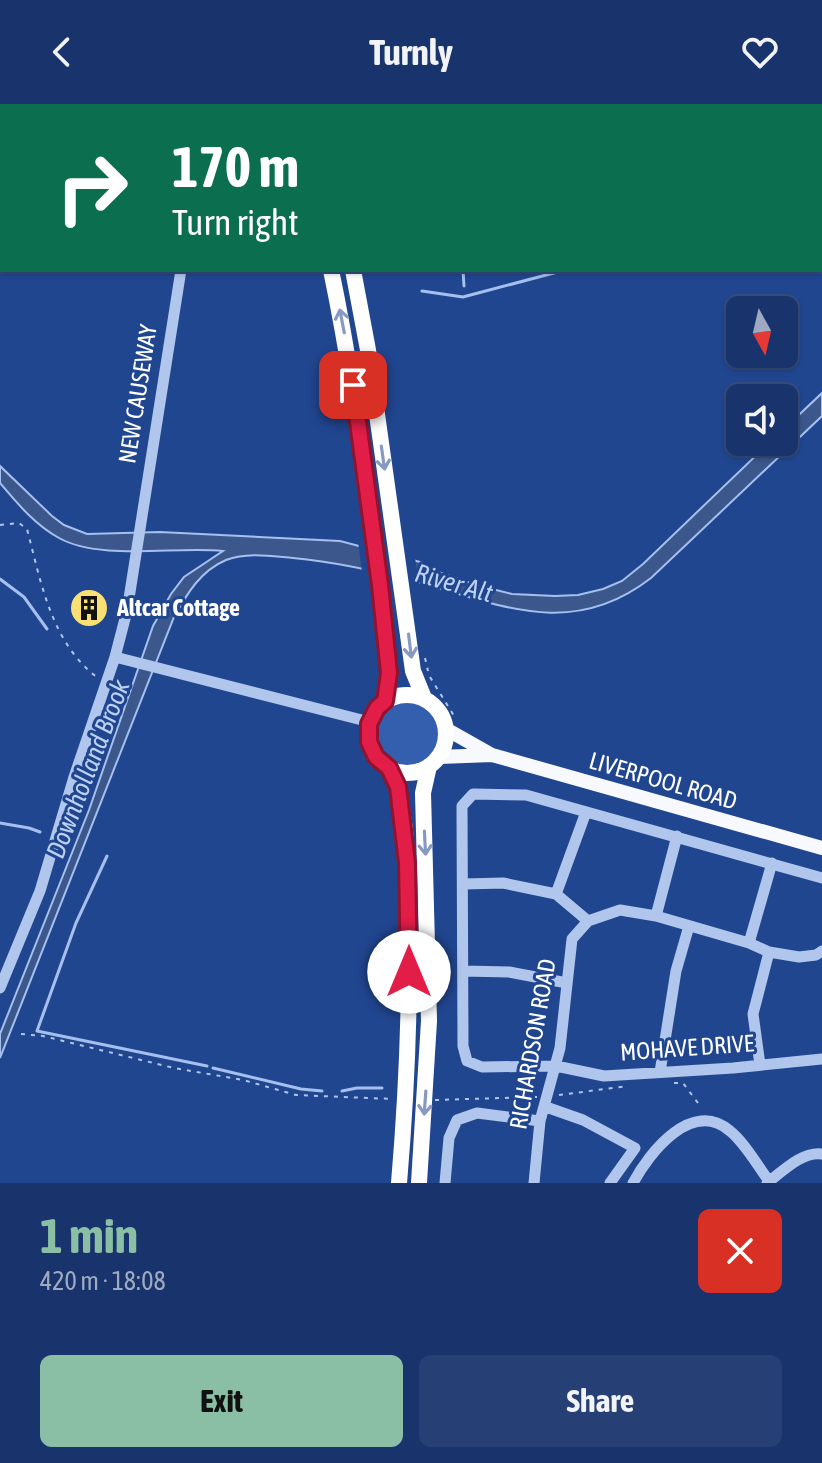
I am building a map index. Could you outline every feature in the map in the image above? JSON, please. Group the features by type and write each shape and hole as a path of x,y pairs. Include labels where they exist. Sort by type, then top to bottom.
{"highway":[{"path":"331,272 348,355 380,585 389,673 385,701"},
{"path":"353,272 368,350 413,671 424,698"},
{"path":"399,1183 406,1099 407,863 398,787 389,768 371,750 369,724 377,708 385,701 404,694 424,698 435,706 446,729 446,739 434,761 423,793 429,1021 419,1183"},
{"path":"389,768 409,773 434,761"}],"main road":[{"name":"LIVERPOOL ROAD","path":"446,729 492,755 822,848"},
{"name":"LIVERPOOL ROAD","path":"434,761 492,755"}],"street":[{"name":"NEW CAUSEWAY","path":"115,657 127,611 181,272"},
{"path":"0,988 40,891 74,777 115,657 167,668 369,724"},
{"path":"567,983 509,972 463,971 462,806 473,794 526,795 822,878"},
{"path":"556,894 586,812"},
{"path":"656,916 677,836"},
{"path":"749,943 772,863"},
{"path":"464,884 503,883 556,894 588,921 620,910 656,916 749,943 769,952 799,957 822,951"},
{"name":"RICHARDSON ROAD","path":"538,1182 540,1121 556,1066 572,939 588,921"},
{"path":"660,1072 674,984 689,926"},
{"path":"760,1065 753,1014 769,952"},
{"name":"MOHAVE DRIVE","path":"463,971 463,1046 467,1061 482,1067 556,1066 604,1076 822,1059"},
{"path":"547,1102 635,1148 610,1183"},
{"path":"445,1183 449,1138 457,1120 477,1113 540,1121"},
{"path":"633,1183 645,1162 666,1138 690,1123 714,1122 731,1131 768,1182 797,1160 815,1153 822,1154"}],"path":[{"path":"0,525 19,523 27,529 44,600 89,671 106,683"},
{"path":"423,647 428,673 456,718 463,739"},
{"path":"21,1034 43,1036 174,1068 243,1080 296,1095 406,1099"},
{"path":"672,1083 683,1083 698,1103"},
{"path":"426,1101 547,1102 632,1085"}],"shaded area":[{"path":"408,702 420,704 431,711 438,722 438,746 431,757 420,764 408,766 396,764 385,757 378,746 376,734 378,722 385,711 396,704"}],"water":[{"path":"822,393 822,416 798,439 798,416"},
{"name":"River Alt","path":"755,456 780,456 651,578 623,596 595,607 568,612 513,608 376,572 276,556 234,558 209,570 189,592 174,617 0,1058 0,1034 89,810 153,626 184,577 223,551 117,551 76,545 50,533 27,513 0,483 0,466 52,516 64,525 87,534 160,532 340,541 420,562 435,571 512,594 578,595 622,581"}],"pier":[{"path":"358,541 415,557 419,587 362,572"}],"waterway":[{"path":"463,272 464,286"},
{"path":"422,291 463,297 557,272"},
{"path":"0,579 24,597 47,629"},
{"name":"Downholland Brook","path":"0,823 40,832"},
{"path":"107,856 76,923 37,1031 207,1066"},
{"path":"213,1068 322,1091"},
{"path":"342,1091 382,1088"}],"place":[{"name":"Altcar Cottage","path":"89,608"}],"route":[{"path":"353,385 389,673 385,701 372,716 368,733 371,750 389,768 398,787 407,863 409,972"}]}
